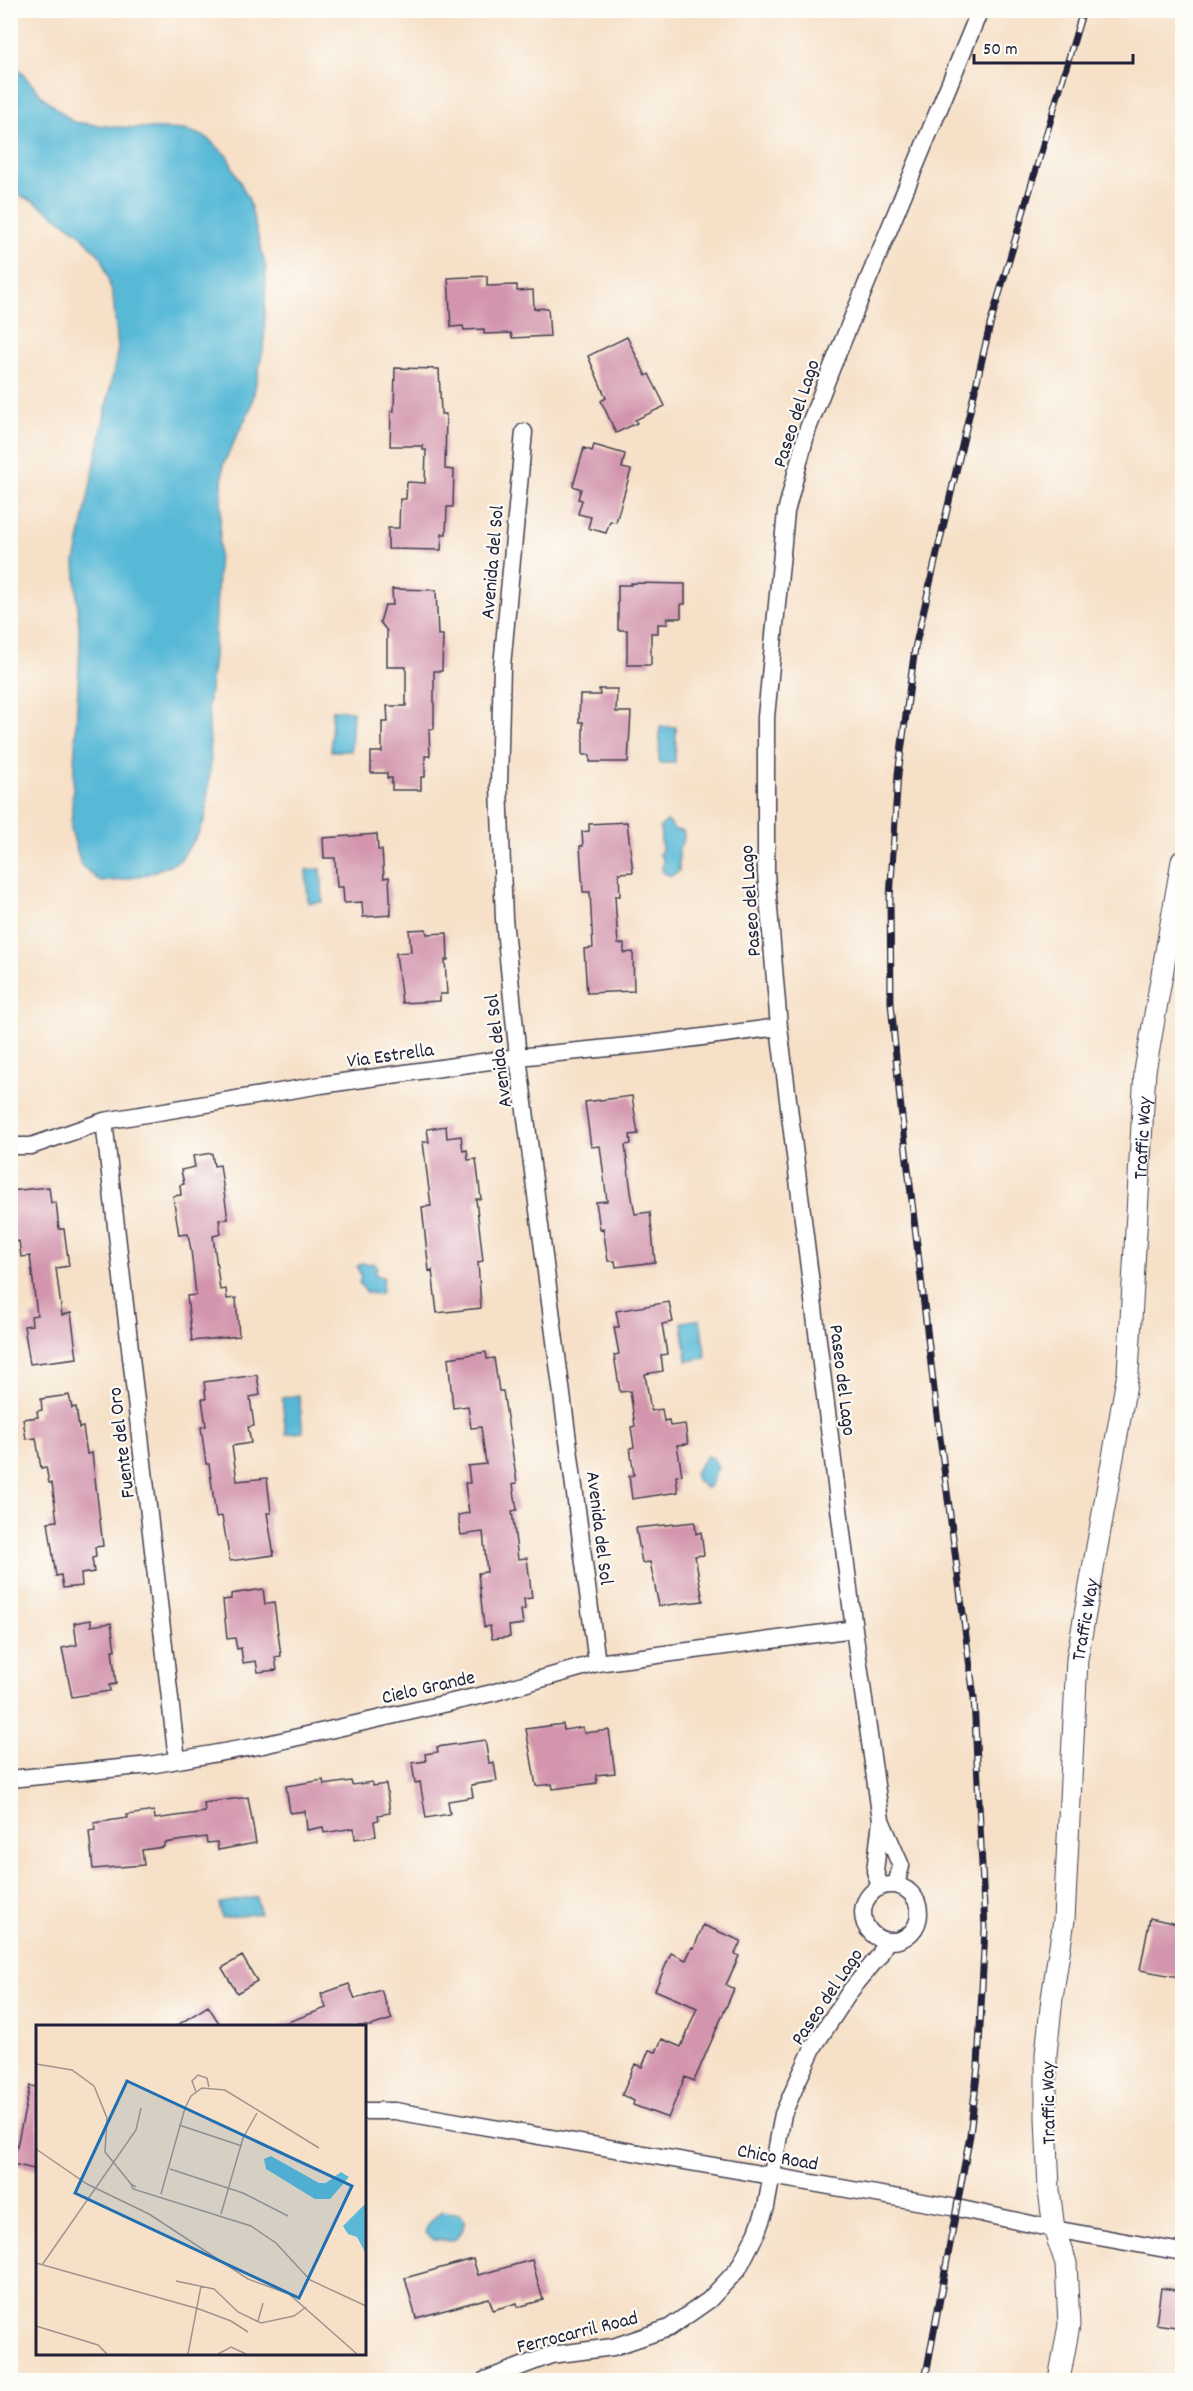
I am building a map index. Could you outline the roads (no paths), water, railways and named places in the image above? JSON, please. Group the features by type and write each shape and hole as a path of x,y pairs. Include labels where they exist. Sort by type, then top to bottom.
{"street":[{"name":"Paseo del Lago","path":"881,1820 901,1866 888,1886 875,1870 881,1820 854,1629 779,1026 766,873 766,717 786,512 807,431 980,10"},
{"name":"Avenida del Sol","path":"524,432 502,666 499,785 504,919 518,1057 597,1663"},
{"name":"Traffic Way","path":"1059,2380 1069,2325 1066,2263 1054,2229 1049,2180 1046,2054 1064,1920 1077,1659 1128,1373 1145,1071 1182,861"},
{"name":"Via Estrella","path":"10,1146 31,1146 104,1121 321,1085 518,1057 649,1044 779,1026"},
{"name":"Fuente del Oro","path":"104,1121 177,1760"},
{"name":"Cielo Grande","path":"10,1779 177,1760 263,1745 492,1693 597,1663 854,1629"},
{"path":"888,1886 909,1891 918,1904 919,1918 913,1932 901,1940 886,1942 870,1933 862,1916 866,1898 888,1886"},
{"name":"Paseo del Lago","path":"773,2177 783,2114 814,2046 851,1989 879,1956 886,1942"},
{"name":"Chico Road","path":"366,2111 395,2111 957,2208 1054,2229 1182,2252"},
{"name":"Ferrocarril Road","path":"486,2380 551,2355 614,2347 669,2328 709,2300 738,2269 757,2232 773,2177"}],"water":[{"path":"10,63 15,65 42,96 73,122 113,127 187,130 207,138 227,156 249,200 266,269 264,345 251,407 223,465 214,656 208,706 211,762 205,819 197,836 179,861 148,874 122,880 101,882 81,865 71,829 80,645 75,562 118,349 113,296 102,258 78,232 36,203 11,191"},
{"path":"332,710 353,711 351,751 331,751"},
{"path":"660,727 676,727 675,763 659,763"},
{"path":"667,821 674,830 683,831 684,836 679,848 679,871 671,876 662,872 663,859 659,854 662,851 660,827"},
{"path":"321,869 323,902 308,903 306,870"},
{"path":"362,1263 373,1263 377,1267 375,1274 384,1278 383,1291 379,1294 367,1293 359,1283 361,1276 357,1267"},
{"path":"700,1319 706,1358 687,1361 682,1322"},
{"path":"299,1395 303,1432 286,1434 282,1398"},
{"path":"707,1456 713,1458 718,1467 709,1487 704,1488 702,1483 696,1480 694,1473"},
{"path":"257,1897 260,1913 222,1918 219,1903"},
{"path":"442,2211 459,2214 464,2219 461,2232 452,2241 434,2240 426,2233 429,2223"}],"railway":[{"path":"925,2380 970,2135 978,2066 985,1929 974,1698 937,1415 900,1100 891,1003 890,898 898,774 915,648 990,325 1083,10"}]}
